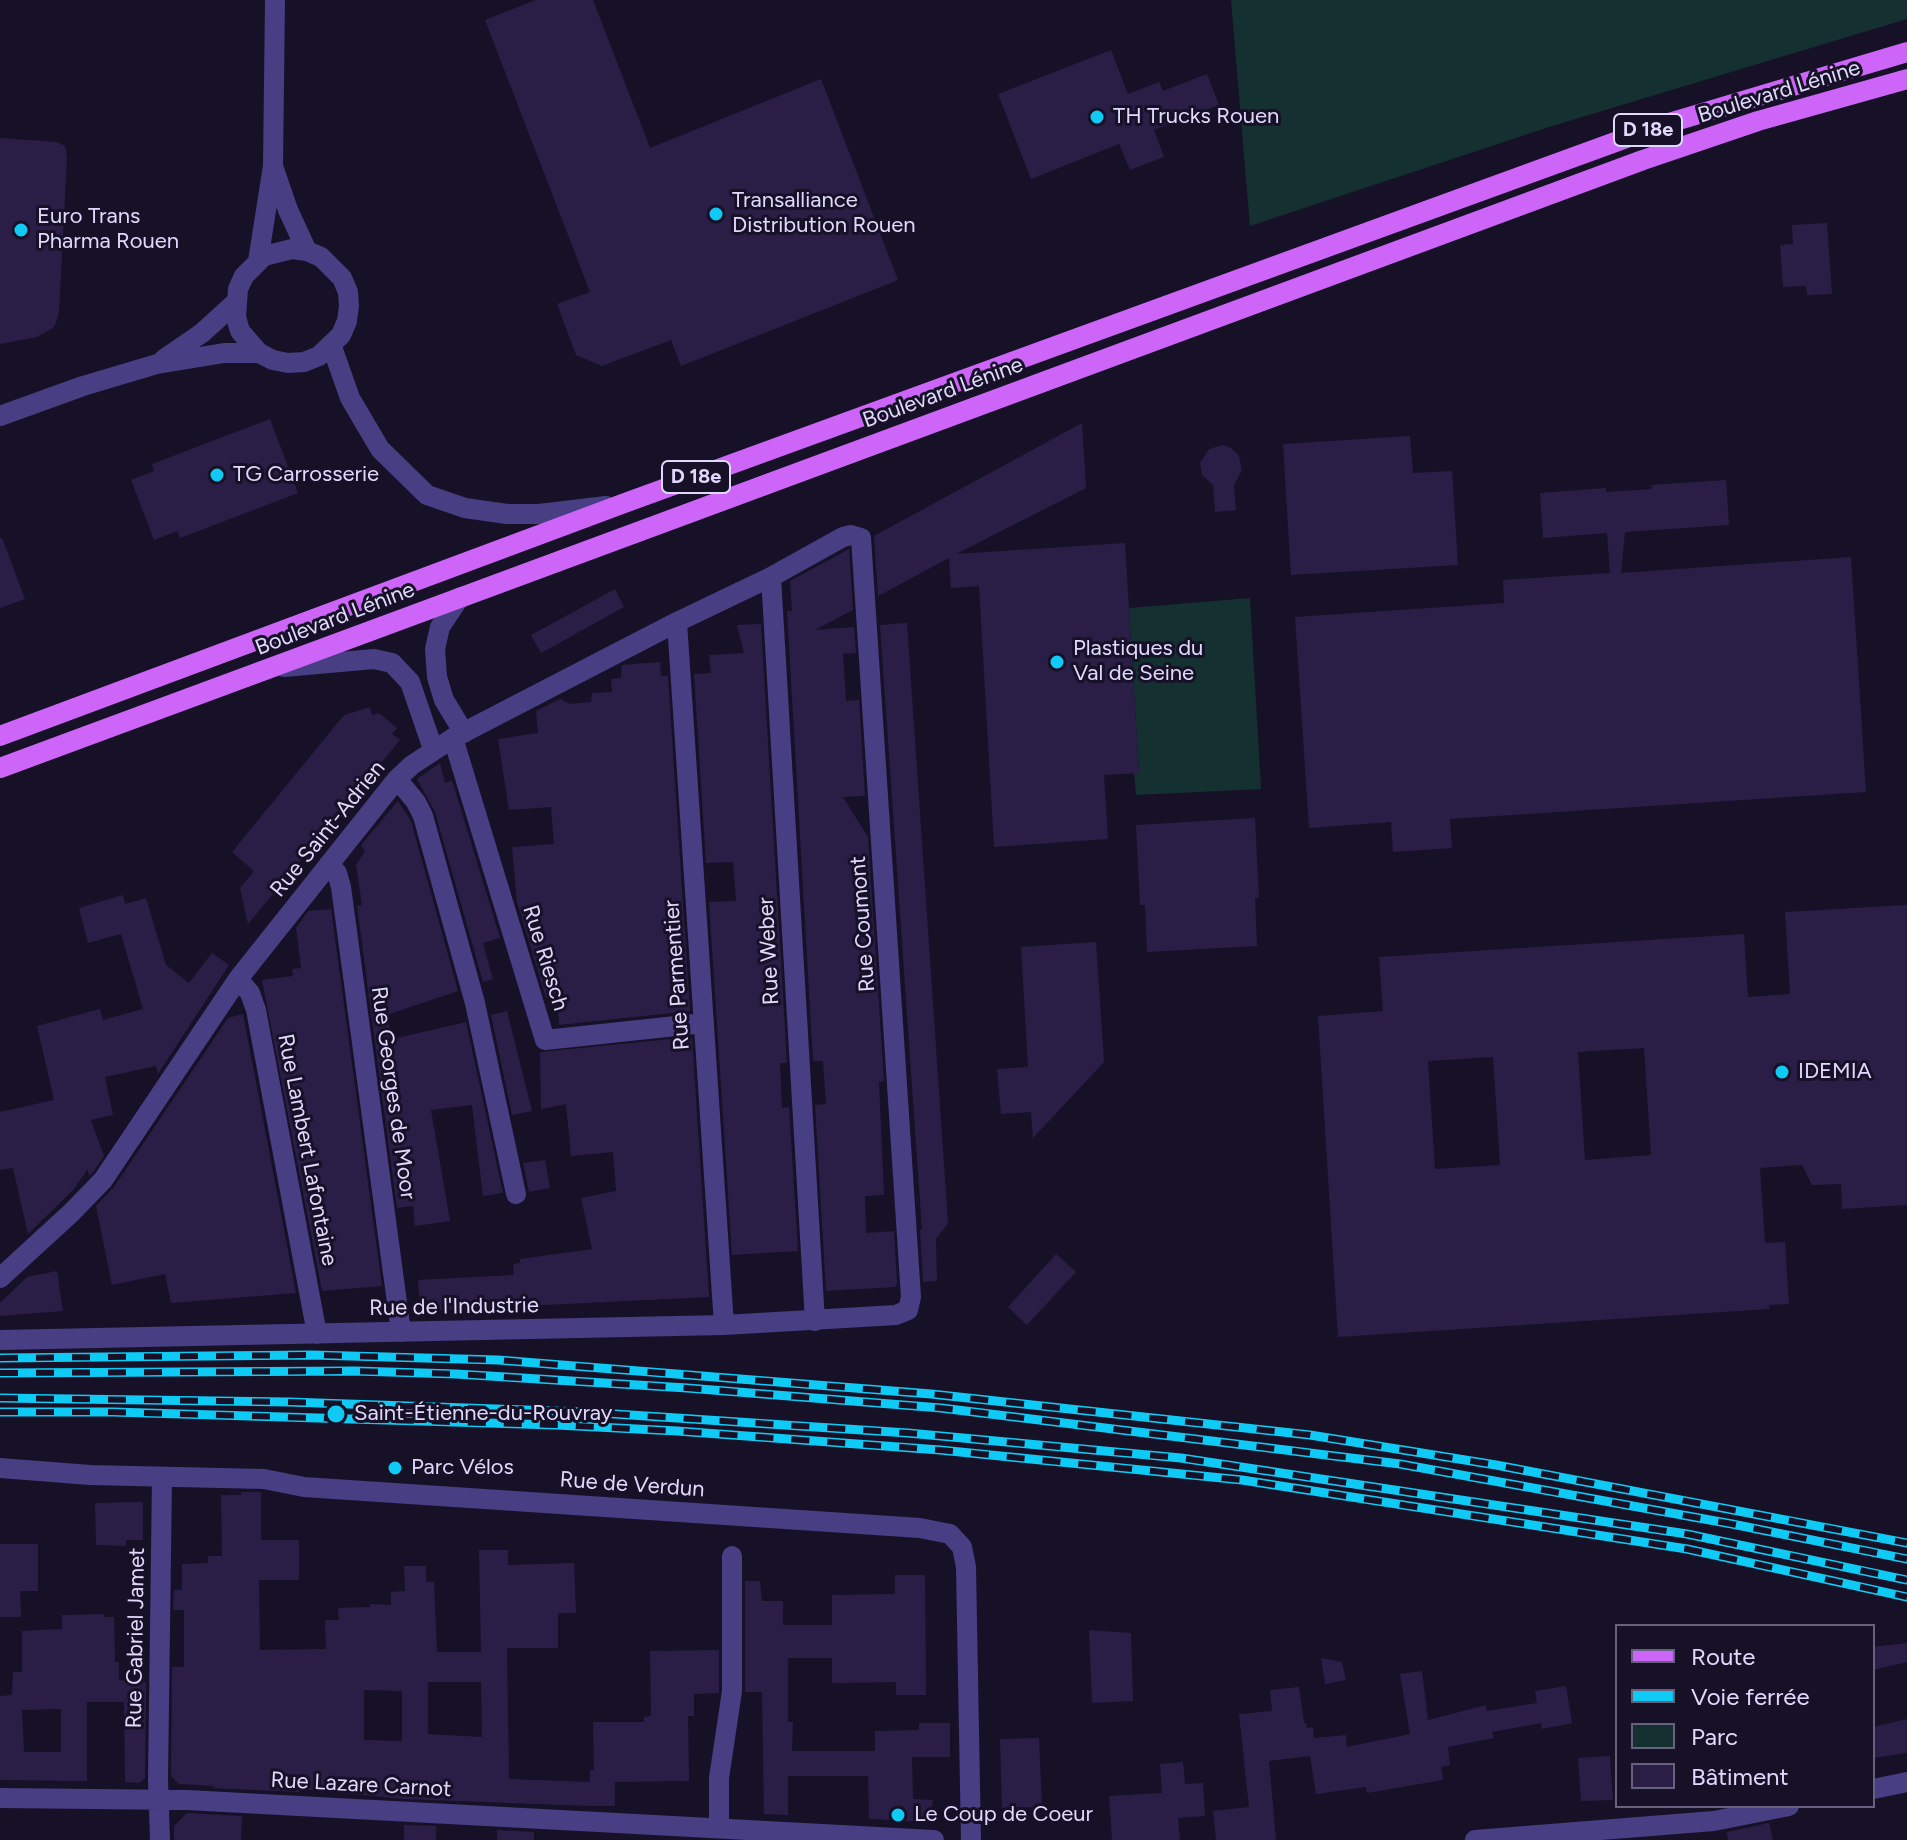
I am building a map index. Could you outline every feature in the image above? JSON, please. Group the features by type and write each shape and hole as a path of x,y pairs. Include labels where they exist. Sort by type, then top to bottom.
{"main road":[{"name":"Boulevard Lénine","path":"0,736 622,504 1662,125 1907,52"},
{"name":"Boulevard Lénine","path":"0,768 1643,160 1758,121 1907,79"}],"street":[{"path":"258,261 273,166 275,0"},
{"path":"273,166 288,210 307,251"},
{"path":"278,251 307,251 333,266 348,292 347,321 332,347 319,356 304,362 273,360 259,353 240,331 235,303 244,276 258,261 278,251"},
{"path":"157,364 202,333 235,303"},
{"path":"332,347 350,398 380,449 427,495 465,508 507,514 539,514 622,504"},
{"path":"0,416 157,364 224,353 259,353"},
{"name":"Rue Saint-Adrien","path":"0,1278 103,1180 238,979 397,779 433,749 459,735 771,577 843,537 857,535"},
{"name":"Rue Coumont","path":"857,535 861,538 864,560 911,1297 908,1310"},
{"name":"Rue Weber","path":"771,577 815,1321"},
{"path":"459,735 437,677 435,649 440,627 460,597"},
{"name":"Rue Parmentier","path":"677,622 724,1325"},
{"path":"272,669 374,659 392,663 410,682 433,749"},
{"name":"Rue Riesch","path":"459,735 545,1040 704,1023"},
{"path":"397,779 423,816 475,1003 516,1194"},
{"name":"Rue Georges de Moor","path":"329,864 337,873 341,887 401,1332"},
{"name":"Rue Lambert Lafontaine","path":"238,979 250,993 256,1010 317,1334"},
{"name":"Rue de l'Industrie","path":"0,1340 724,1325 896,1315 908,1310"},
{"name":"Rue de Verdun","path":"0,1468 90,1475 264,1479 304,1487 920,1528 950,1534 962,1547 966,1567 971,1840"},
{"name":"Rue Gabriel Jamet","path":"160,1840 162,1477"},
{"path":"719,1828 719,1778 732,1691 732,1556"},
{"path":"1875,1789 1907,1782"},
{"name":"Rue Lazare Carnot","path":"0,1798 158,1799 934,1840"},
{"path":"1475,1840 1769,1808"}],"green space":[{"path":"1231,0 1907,0 1907,19 1549,127 1250,226"},
{"path":"1250,598 1261,789 1136,795 1134,773 1139,772 1129,608"}],"building":[{"name":"Transalliance Distribution Rouen","path":"536,0 593,0 650,148 821,79 898,280 681,366 671,340 602,366 576,355 557,304 590,292 485,20"},
{"name":"TH Trucks Rouen","path":"1111,50 1128,94 1159,82 1163,91 1207,74 1219,105 1154,130 1164,157 1130,170 1119,144 1031,179 998,94"},
{"name":"Euro Trans Pharma Rouen","path":"0,138 57,142 65,146 67,157 56,323 37,337 0,344"},
{"path":"1827,223 1832,294 1807,295 1806,286 1783,287 1780,245 1793,244 1792,225"},
{"name":"TG Carrosserie","path":"270,419 298,493 180,538 177,531 154,540 131,480 154,471 152,464"},
{"path":"1082,423 1086,488 956,554 1125,543 1139,773 1104,775 1108,839 994,847 979,586 951,588 949,558 878,596 874,536"},
{"path":"1410,436 1413,473 1452,471 1458,565 1291,575 1283,444"},
{"path":"1223,445 1239,456 1242,470 1234,485 1236,510 1215,512 1213,485 1202,475 1200,463 1209,449"},
{"path":"1726,480 1729,525 1625,532 1621,573 1851,557 1866,792 1450,819 1452,848 1393,852 1391,822 1309,828 1295,617 1504,603 1503,580 1610,573 1607,533 1543,538 1540,493 1606,488 1606,492 1652,489 1651,485"},
{"path":"0,538 25,599 0,608"},
{"path":"849,549 853,610 815,630 854,627 856,653 843,654 846,701 859,700 865,796 843,797 868,837 884,1081 879,1082 884,1195 865,1196 866,1233 894,1231 897,1284 895,1287 826,1291 815,1105 826,1104 823,1061 813,1061 787,611 792,611 790,581"},
{"path":"615,589 624,607 541,653 531,635"},
{"path":"907,623 948,1223 936,1239 937,1281 923,1282 880,625"},
{"path":"761,624 787,1063 780,1063 782,1108 789,1107 798,1251 732,1255 709,902 736,901 733,862 706,863 694,674 711,673 709,655 744,653 737,625"},
{"path":"660,662 661,676 668,676 690,1011 559,1025 557,998 546,998 517,902 512,847 554,844 551,807 509,810 498,739 538,733 536,711 560,699 570,704 591,702 592,693 612,692 611,679 621,678 622,665"},
{"path":"370,707 372,715 379,713 397,728 392,734 400,740 248,924 240,888 254,871 232,852 344,715"},
{"path":"440,763 445,783 452,780 500,938 483,943 493,979 483,982 435,812 417,779"},
{"path":"398,801 411,821 458,991 386,1015 393,1039 466,1022 503,1193 483,1196 472,1105 431,1110 450,1221 415,1226 413,1206 397,1208 357,906 362,905 356,865 365,851 361,845"},
{"path":"1255,818 1259,898 1255,898 1257,946 1147,952 1145,905 1140,905 1136,825"},
{"path":"123,895 125,904 146,898 166,965 189,983 212,953 229,965 158,1074 156,1066 105,1077 113,1115 91,1120 104,1156 93,1172 89,1176 88,1169 74,1189 28,1234 13,1168 0,1170 0,1112 54,1100 37,1026 100,1009 103,1020 143,1009 121,934 88,943 79,908"},
{"path":"1907,905 1907,1205 1842,1209 1841,1184 1812,1185 1802,1165 1760,1168 1765,1243 1785,1242 1789,1304 1769,1305 1769,1309 1338,1337 1318,1016 1383,1011 1379,957 1744,934 1748,997 1790,994 1785,912","holes":["1644,1048 1651,1155 1585,1160 1578,1052","1493,1057 1500,1165 1435,1169 1428,1061"]},
{"path":"331,909 382,1286 322,1291 262,980 293,976 292,969 301,968 296,928 308,911"},
{"path":"1096,942 1104,1062 1033,1138 1031,1112 1001,1114 997,1069 1028,1067 1021,947"},
{"path":"507,1011 532,1111 512,1115 491,1015"},
{"path":"243,1014 296,1293 171,1303 165,1274 112,1285 96,1206 114,1187 228,1018"},
{"path":"692,1037 709,1297 420,1311 418,1280 514,1275 513,1264 520,1263 520,1259 592,1249 581,1198 616,1191 613,1152 571,1156 566,1104 541,1109 540,1052"},
{"path":"545,1160 550,1188 529,1192 523,1163"},
{"path":"1056,1254 1076,1272 1027,1325 1008,1307"},
{"path":"57,1271 63,1311 0,1316 0,1303 27,1277"},
{"path":"241,1492 261,1492 261,1540 299,1540 299,1580 259,1580 260,1650 326,1649 325,1620 339,1620 338,1608 391,1605 391,1592 405,1591 404,1566 426,1566 426,1582 434,1582 437,1652 481,1652 479,1550 508,1550 508,1565 574,1563 576,1613 558,1613 558,1648 507,1648 509,1779 590,1782 590,1770 594,1770 593,1722 644,1722 644,1717 651,1716 650,1651 719,1650 719,1693 694,1694 694,1716 688,1716 689,1781 615,1782 615,1806 403,1799 300,1789 300,1792 179,1784 171,1776 172,1667 184,1667 184,1610 173,1610 174,1590 182,1590 182,1564 208,1563 208,1556 222,1556 221,1495 241,1495","holes":["428,1682 481,1682 482,1737 428,1734","364,1690 402,1691 402,1741 364,1740"]},
{"path":"143,1502 143,1540 126,1540 126,1546 96,1545 95,1503"},
{"path":"0,1544 38,1544 38,1591 20,1591 21,1617 0,1617"},
{"path":"895,1575 925,1575 926,1695 896,1695 896,1682 832,1683 832,1658 788,1658 788,1722 793,1722 792,1751 875,1751 875,1731 919,1730 919,1723 950,1723 950,1757 912,1757 913,1799 933,1800 930,1822 869,1819 868,1776 788,1776 788,1815 764,1814 762,1692 745,1692 745,1581 760,1581 762,1601 783,1601 783,1625 832,1625 832,1595 895,1594"},
{"path":"104,1614 104,1617 114,1617 115,1662 119,1662 119,1680 146,1682 145,1778 140,1783 125,1782 124,1702 87,1702 87,1781 0,1780 0,1696 12,1695 13,1672 22,1672 22,1631 62,1629 62,1615","holes":["61,1709 61,1752 24,1752 22,1710"]},
{"path":"1089,1630 1131,1633 1133,1701 1092,1703"},
{"path":"1907,1643 1907,1662 1875,1670 1875,1647"},
{"path":"1321,1658 1342,1662 1346,1680 1325,1684"},
{"path":"1422,1671 1428,1720 1486,1705 1487,1711 1537,1703 1535,1691 1566,1686 1572,1723 1542,1729 1541,1723 1492,1732 1494,1738 1448,1747 1450,1765 1441,1767 1443,1780 1367,1793 1366,1787 1316,1794 1310,1756 1269,1761 1276,1840 1216,1840 1213,1811 1249,1807 1239,1714 1272,1711 1270,1690 1299,1687 1304,1723 1307,1728 1313,1727 1314,1738 1346,1735 1347,1747 1410,1734 1400,1674"},
{"path":"1907,1719 1907,1753 1875,1758 1875,1727"},
{"path":"1039,1738 1042,1807 1002,1808 1000,1739"},
{"path":"1610,1756 1613,1800 1581,1801 1578,1758"},
{"path":"1183,1762 1185,1784 1203,1783 1205,1816 1178,1818 1180,1840 1112,1840 1109,1796 1162,1793 1160,1764"},
{"path":"187,1813 242,1816 241,1840 174,1840 174,1826"},
{"path":"1769,1823 1773,1840 1728,1840 1727,1832"},
{"path":"404,1825 436,1826 436,1840 404,1840"},
{"path":"497,1830 534,1832 534,1840 497,1840"}],"railway":[{"path":"0,1358 312,1355 498,1360 931,1394 1310,1435 1496,1465 1907,1543"},
{"path":"0,1373 355,1371 456,1374 941,1408 1400,1464 1907,1559"},
{"path":"0,1398 289,1402 584,1412 908,1433 1181,1458 1687,1534 1907,1580"},
{"path":"0,1412 113,1412 556,1425 940,1450 1242,1480 1687,1549 1907,1597"}],"place":[{"name":"TH Trucks Rouen","path":"1097,117"},
{"name":"Transalliance Distribution Rouen","path":"716,214"},
{"name":"Euro Trans Pharma Rouen","path":"21,230"},
{"name":"TG Carrosserie","path":"217,475"},
{"name":"Plastiques du Val de Seine","path":"1057,662"},
{"name":"IDEMIA","path":"1782,1072"},
{"name":"Saint-Étienne-du-Rouvray","path":"336,1414"},
{"name":"Parc Vélos","path":"395,1468"},
{"name":"Le Coup de Coeur","path":"898,1815"}]}
